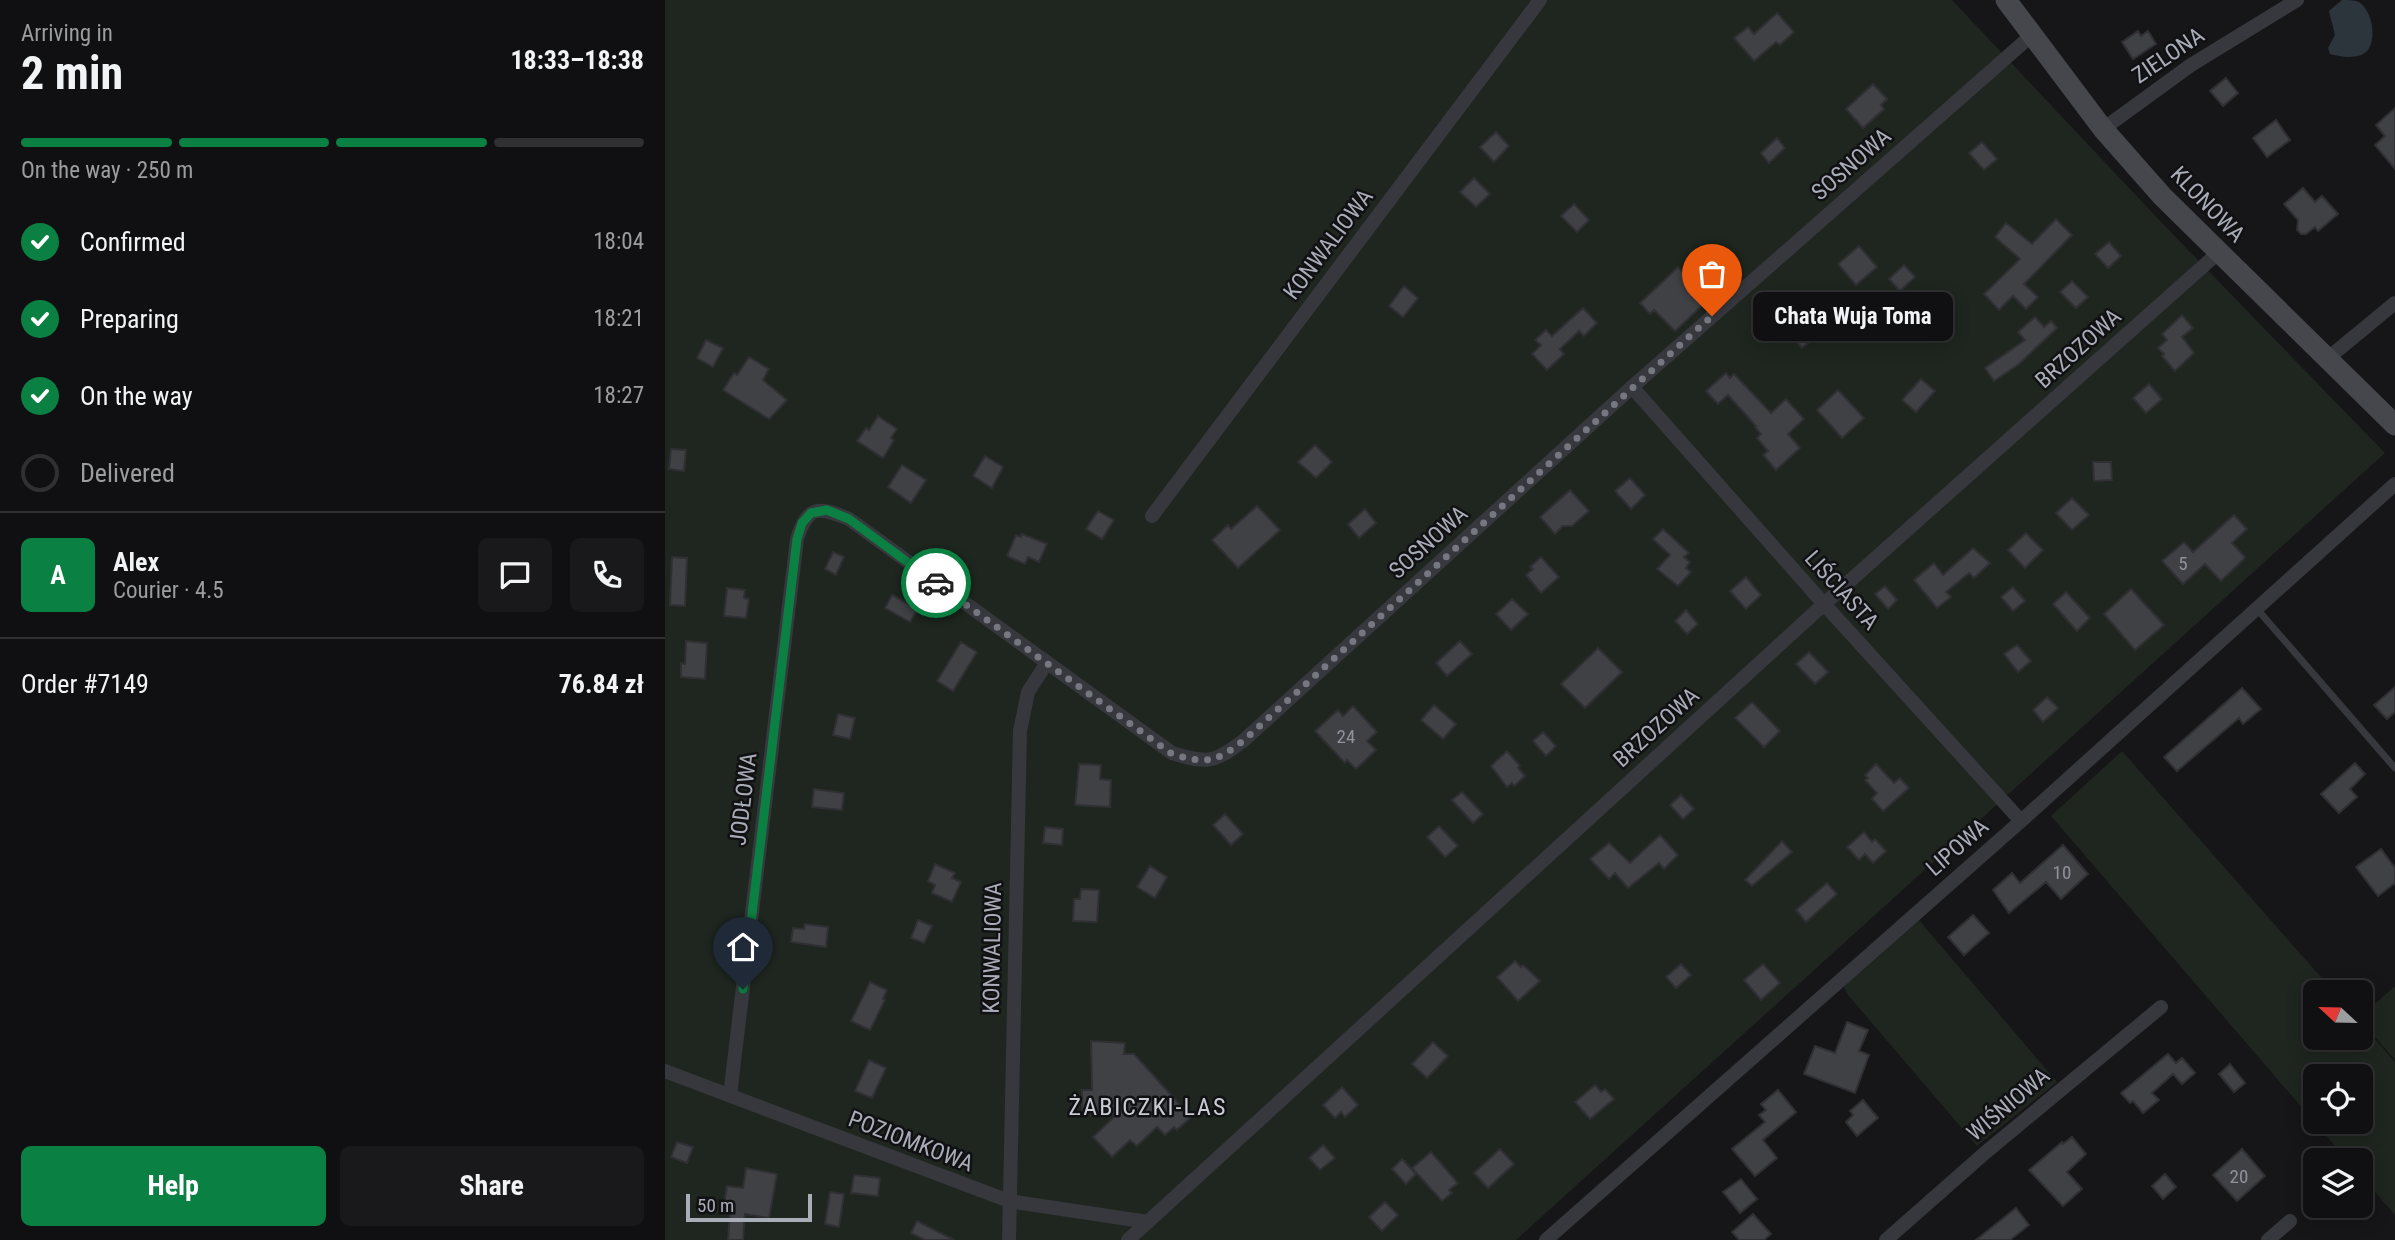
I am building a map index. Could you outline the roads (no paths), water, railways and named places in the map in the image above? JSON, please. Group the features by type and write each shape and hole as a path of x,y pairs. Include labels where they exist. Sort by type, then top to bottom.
{"street":[{"name":"KONWALIOWA","path":"1152,516 1540,0"},
{"name":"KLONOWA","path":"2005,0 2103,129 2162,196 2395,425"},
{"name":"ZIELONA","path":"2103,129 2191,65 2297,0"},
{"name":"SOSNOWA","path":"811,513 827,510 849,519 1172,754 1197,761 1220,758 1243,741 1632,387 2032,35"},
{"name":"BRZOZOWA","path":"1128,1240 1824,604 2218,253"},
{"path":"2327,359 2395,303"},
{"name":"LIŚCIASTA","path":"1632,387 2021,821"},
{"name":"LIPOWA","path":"1546,1240 2021,821 2395,484"},
{"name":"JODŁOWA","path":"730,1095 797,539 802,523 811,513"},
{"name":"KONWALIOWA","path":"1009,1240 1020,731 1028,692 1046,664"},
{"name":"WIŚNIOWA","path":"1886,1240 1986,1152 2161,1007"},
{"name":"POZIOMKOWA","path":"665,1071 1009,1201 1148,1222"},
{"path":"2268,1240 2290,1221"}],"lane":[{"path":"2257,609 2395,768"}],"place":[{"name":"Chata Wuja Toma","path":"1712,316"}],"district":[{"name":"ŻABICZKI-LAS","path":"1148,1107"}]}
